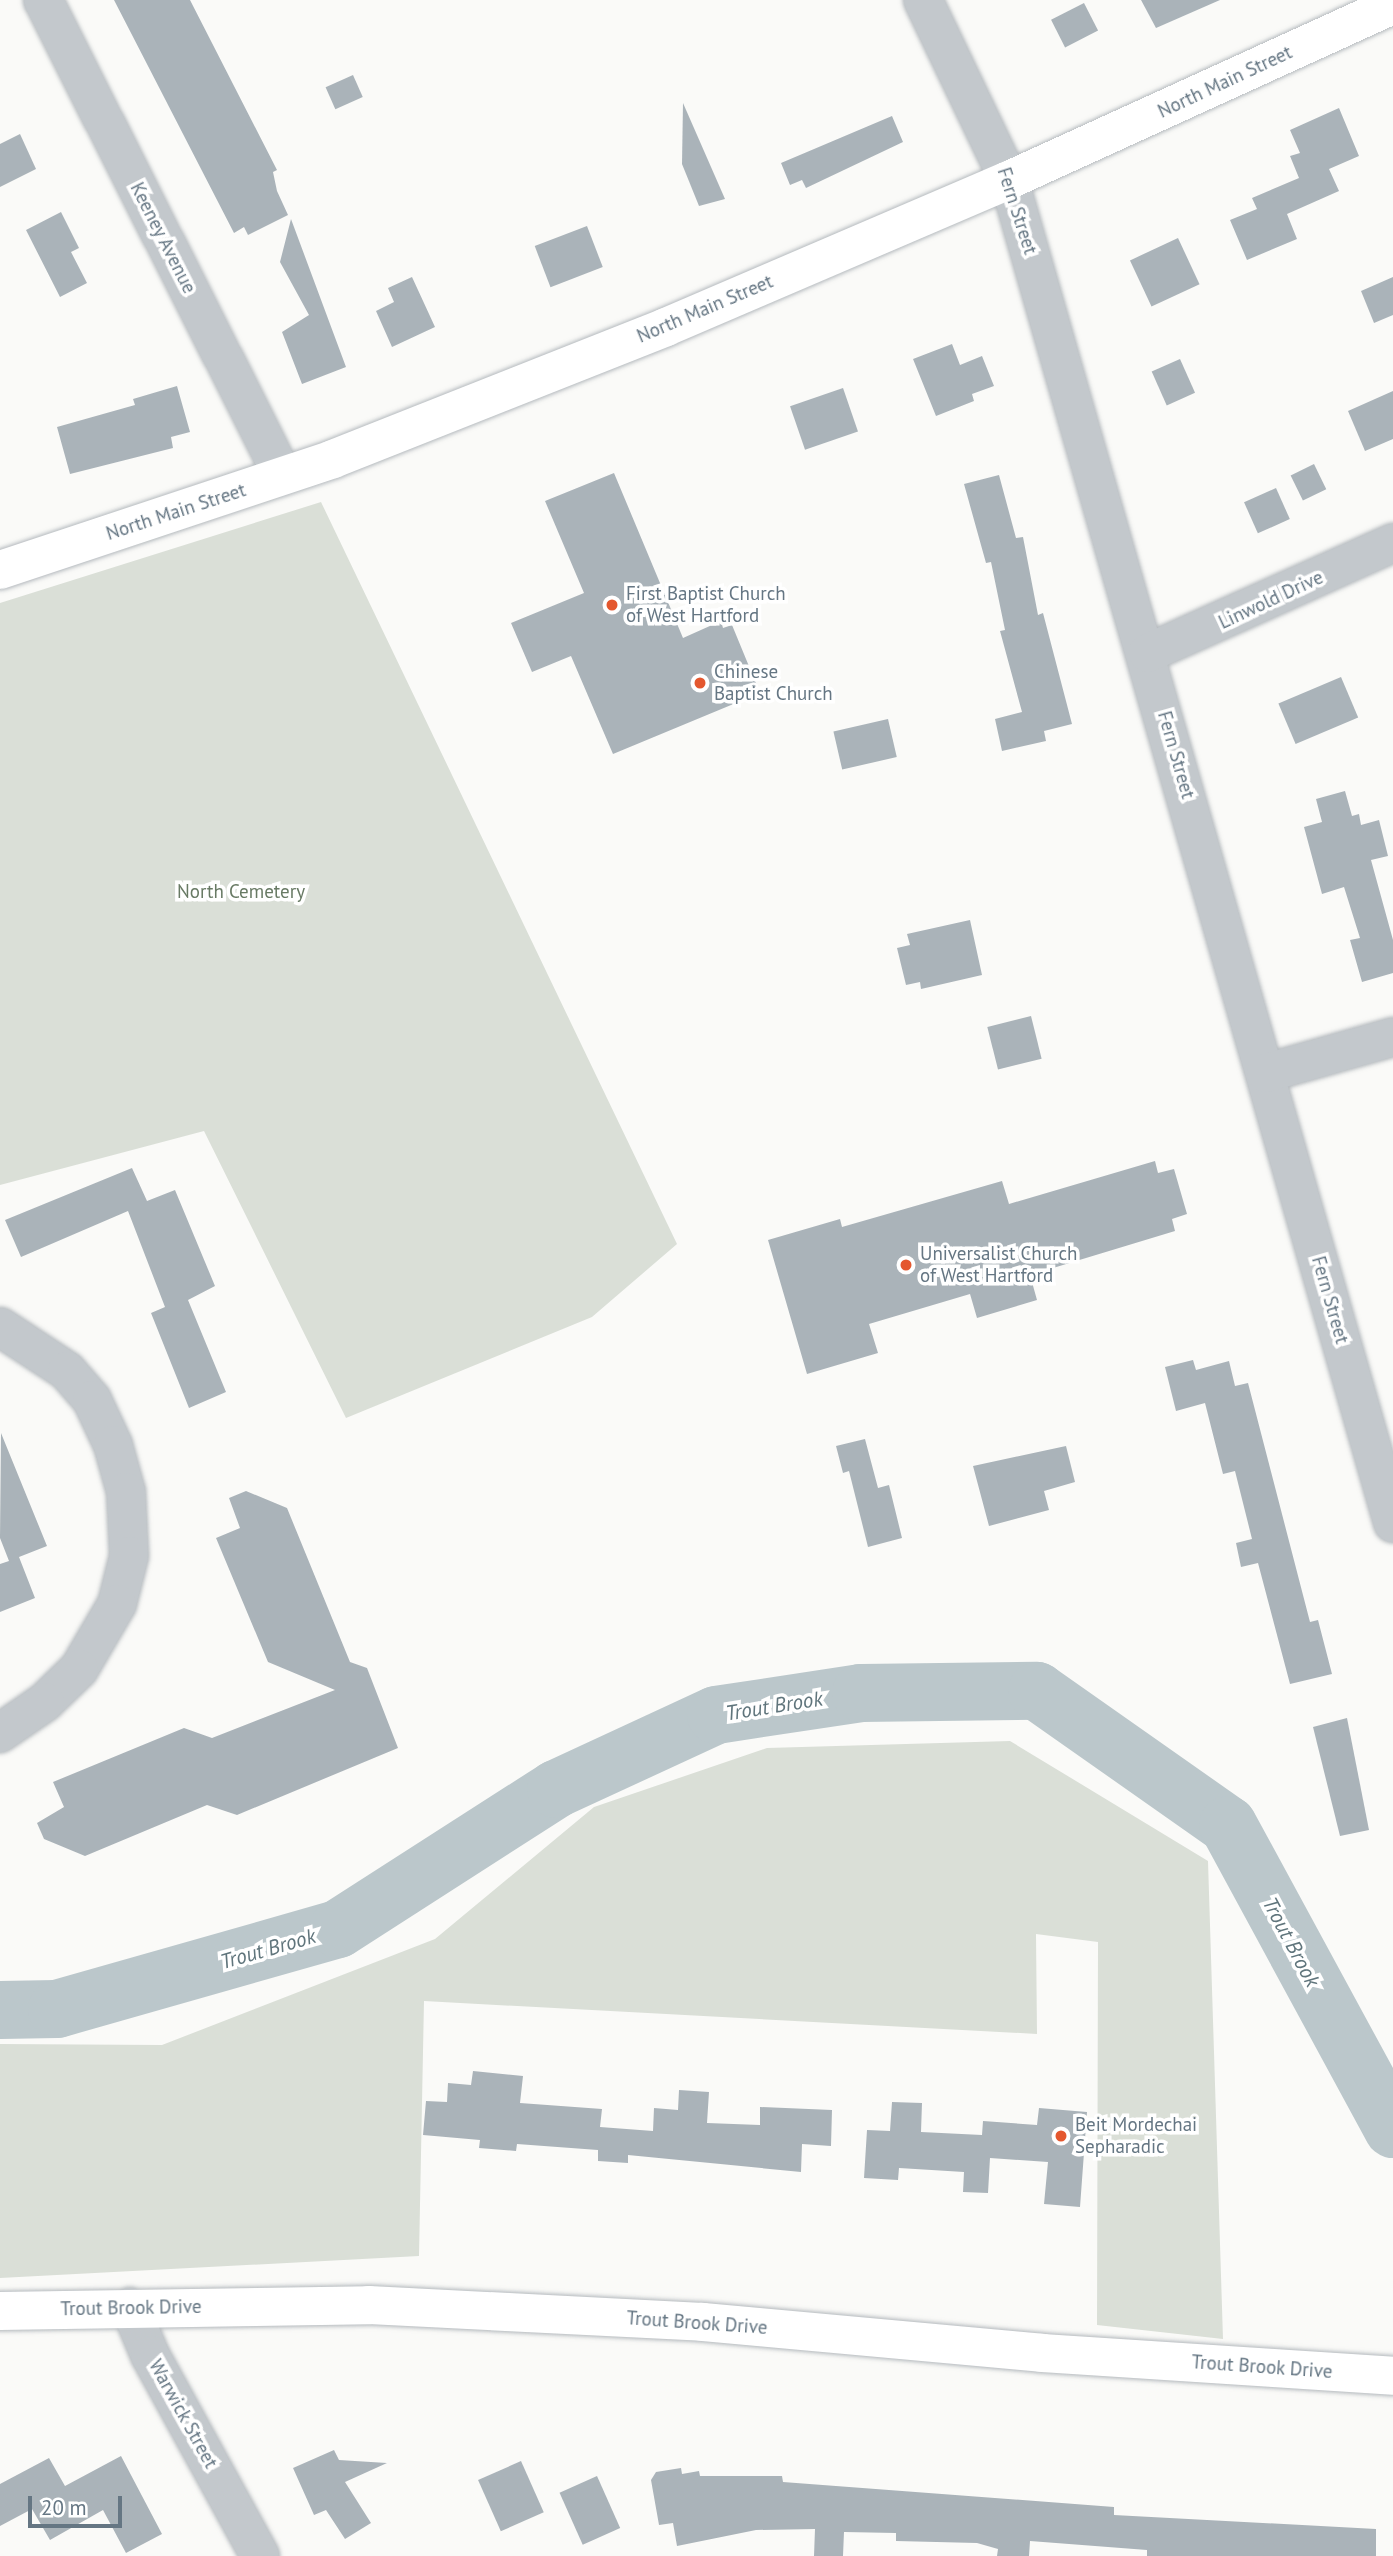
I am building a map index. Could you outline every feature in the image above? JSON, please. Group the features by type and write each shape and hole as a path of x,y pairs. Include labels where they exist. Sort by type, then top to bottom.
{"main road":[{"name":"North Main Street","path":"0,570 283,476 666,327 1009,180 1393,5"},
{"name":"Trout Brook Drive","path":"0,2311 369,2305 704,2322 1042,2353 1393,2376"}],"street":[{"name":"Keeney Avenue","path":"43,0 283,476"},
{"name":"Fern Street","path":"923,0 1009,180 1148,653 1393,1522"},
{"name":"Linwold Drive","path":"1148,653 1393,543"},
{"path":"1266,1073 1393,1037"},
{"path":"0,1327 67,1371 92,1400 113,1445 126,1492 129,1556 117,1604 86,1659 45,1702 0,1733"},
{"name":"Warwick Street","path":"130,2307 260,2556"}],"green space":[{"name":"North Cemetery","path":"321,502 677,1244 592,1317 346,1418 204,1131 0,1185 0,603"},
{"path":"1010,1741 1208,1861 1223,2339 1097,2325 1098,1942 1036,1934 1037,2034 424,2001 419,2256 0,2278 0,2044 162,2045 435,1939 594,1807 767,1748"}],"building":[{"path":"114,0 190,0 277,170 273,172 277,191 288,215 248,235 244,227 234,233"},
{"path":"1141,0 1220,0 1156,28"},
{"path":"1084,3 1098,31 1065,47 1051,20"},
{"path":"353,75 363,97 335,109 326,87"},
{"path":"683,103 725,199 699,206 682,164"},
{"path":"1339,108 1359,156 1329,169 1339,191 1287,214 1297,239 1247,260 1230,220 1257,209 1252,198 1299,178 1290,156 1300,153 1290,130"},
{"path":"892,116 903,142 806,188 802,180 790,185 781,163"},
{"path":"20,134 36,169 0,187 0,144"},
{"path":"61,212 79,248 71,252 87,283 60,297 26,230"},
{"path":"291,219 346,367 302,384 282,332 309,315 280,262"},
{"path":"587,226 603,267 550,287 535,246"},
{"path":"1178,238 1200,284 1152,307 1130,260"},
{"path":"412,277 435,327 392,347 376,311 394,302 388,288"},
{"path":"1393,277 1393,315 1374,323 1361,291"},
{"path":"952,344 960,365 982,356 994,386 972,394 974,401 936,416 913,359"},
{"path":"1180,359 1195,393 1167,405 1152,372"},
{"path":"177,386 190,432 171,437 173,448 70,474 57,427 135,405 133,399"},
{"path":"843,388 858,431 805,450 790,406"},
{"path":"1393,391 1393,439 1365,451 1348,411"},
{"path":"1314,464 1326,489 1303,501 1291,475"},
{"name":"First Baptist Church of West Hartford","path":"614,473 683,638 721,621 723,628 732,625 760,693 613,754 571,656 532,672 511,623 584,593 545,501"},
{"path":"999,475 1016,538 1023,537 1038,615 1043,613 1072,724 1044,731 1046,741 1002,751 995,719 1022,712 1000,631 1005,630 991,562 986,563 964,484"},
{"path":"1276,488 1290,519 1258,533 1244,502"},
{"path":"1341,677 1358,718 1296,744 1278,704"},
{"path":"888,719 897,757 842,770 833,732"},
{"path":"1345,791 1352,816 1359,814 1361,825 1379,820 1388,856 1371,860 1393,940 1393,973 1362,982 1350,940 1360,938 1344,887 1322,894 1304,827 1322,822 1316,799"},
{"path":"970,920 982,975 921,989 920,982 906,985 897,948 910,945 907,934"},
{"path":"1031,1016 1042,1059 998,1070 987,1027"},
{"name":"Universalist Church of West Hartford","path":"1155,1161 1158,1173 1174,1169 1187,1214 1172,1219 1175,1231 1030,1275 1037,1300 977,1318 970,1294 869,1324 878,1353 807,1374 768,1240 840,1219 842,1227 1002,1181 1009,1204"},
{"path":"132,1168 147,1201 175,1190 215,1286 188,1300 226,1392 189,1408 151,1313 165,1307 128,1211 21,1257 5,1220"},
{"path":"1193,1360 1196,1370 1229,1361 1235,1386 1248,1383 1310,1622 1318,1620 1332,1674 1290,1684 1258,1563 1241,1567 1236,1543 1252,1539 1235,1471 1223,1474 1205,1403 1176,1411 1165,1367"},
{"path":"1,1433 47,1546 19,1557 35,1598 0,1612 0,1564 9,1561 0,1538"},
{"path":"865,1439 878,1488 889,1485 902,1538 868,1547 849,1471 843,1473 836,1446"},
{"path":"1066,1446 1075,1482 1044,1491 1049,1510 989,1526 973,1466"},
{"path":"246,1491 287,1508 350,1662 367,1668 398,1748 237,1815 207,1805 85,1856 44,1839 37,1823 64,1807 53,1782 184,1728 212,1738 335,1690 268,1662 216,1538 240,1528 229,1498"},
{"path":"1347,1718 1369,1830 1340,1836 1313,1727"},
{"path":"473,2071 523,2076 520,2103 602,2109 600,2127 653,2131 654,2108 678,2110 679,2090 709,2092 707,2123 760,2125 760,2107 832,2110 831,2146 802,2144 801,2172 628,2155 628,2163 598,2161 598,2150 517,2144 516,2151 479,2148 480,2140 423,2135 426,2101 447,2102 448,2083 471,2085"},
{"path":"892,2102 922,2103 921,2132 982,2135 983,2121 1037,2125 1039,2108 1087,2112 1080,2207 1044,2204 1048,2162 990,2158 988,2193 963,2192 964,2172 899,2168 898,2180 864,2178 867,2130 890,2131"},
{"path":"334,2450 339,2460 387,2463 345,2482 371,2523 345,2539 326,2510 314,2515 293,2468"},
{"path":"121,2456 162,2534 126,2553 103,2510 50,2540 32,2509 0,2526 0,2484 49,2458 65,2486"},
{"path":"521,2461 544,2512 501,2531 478,2480"},
{"path":"681,2468 682,2474 699,2471 700,2476 782,2476 783,2482 1114,2507 1114,2515 1376,2529 1376,2556 1147,2556 1147,2550 1030,2541 1029,2556 997,2556 998,2549 977,2543 896,2541 896,2533 844,2532 843,2556 814,2556 815,2529 756,2530 677,2546 673,2523 659,2525 651,2480 656,2472"},
{"path":"597,2476 620,2528 583,2545 560,2493"}],"waterway":[{"name":"Trout Brook","path":"0,2010 57,2009 338,1929 556,1789 716,1715 861,1693 1037,1691 1228,1825 1393,2129"}],"place":[{"name":"First Baptist Church of West Hartford","path":"612,605"},
{"name":"Chinese Baptist Church","path":"700,683"},
{"name":"Universalist Church of West Hartford","path":"906,1265"},
{"name":"Beit Mordechai Sepharadic","path":"1061,2136"}]}
